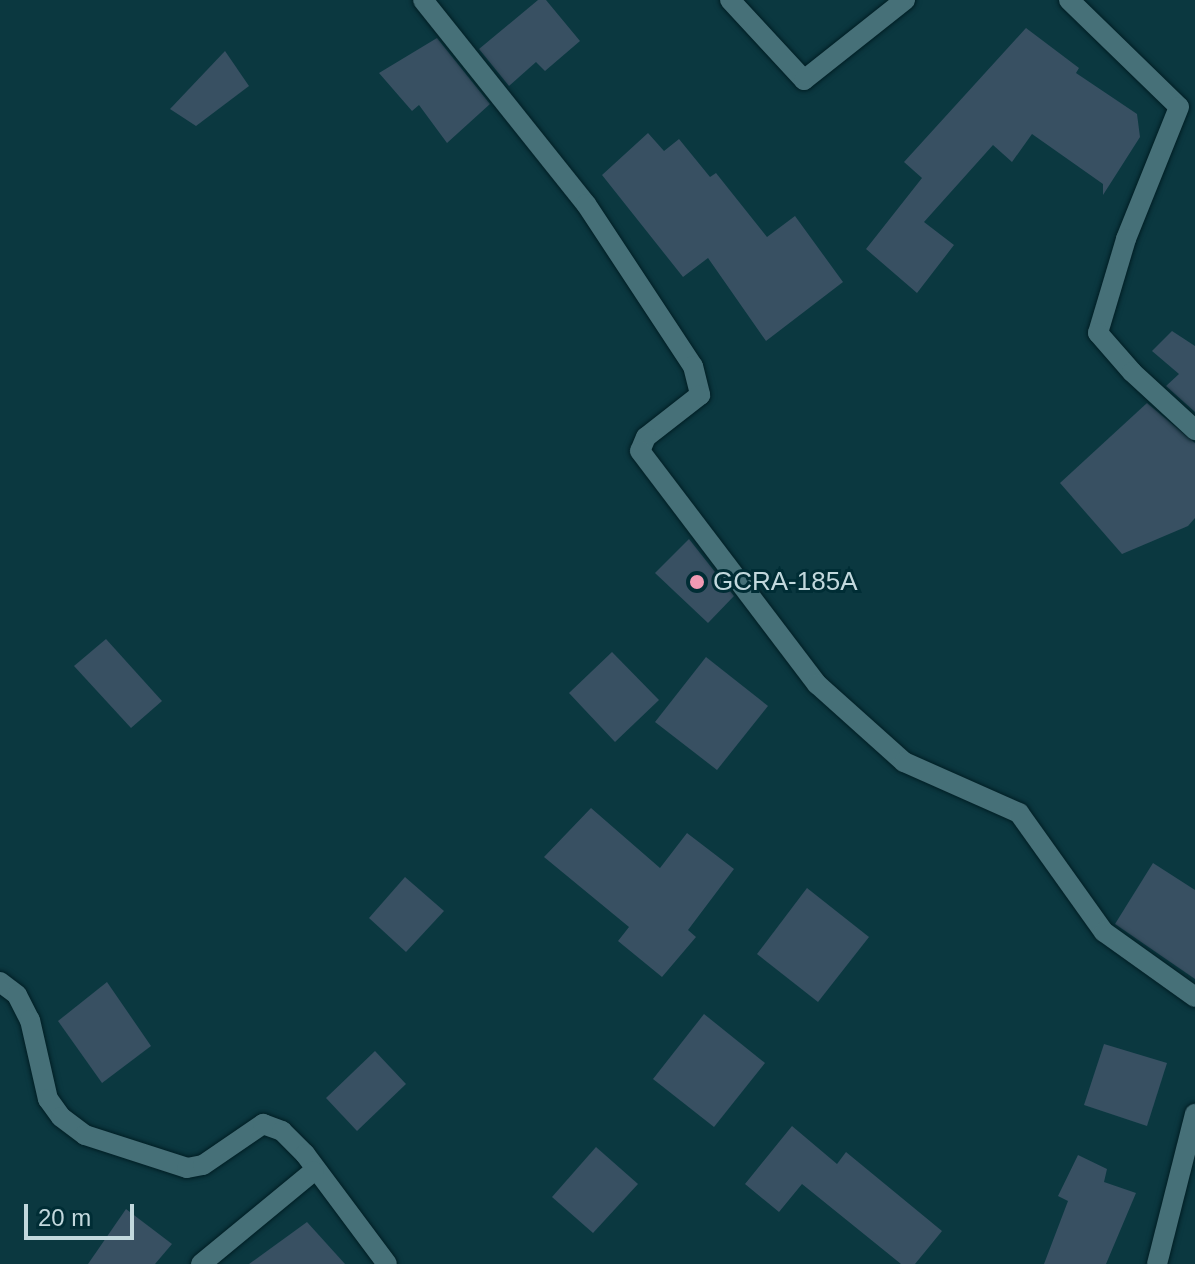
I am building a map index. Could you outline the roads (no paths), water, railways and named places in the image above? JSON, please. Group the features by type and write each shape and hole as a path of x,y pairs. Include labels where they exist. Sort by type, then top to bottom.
{"street":[{"path":"423,0 586,204 693,366 700,395 646,437 640,451 817,684 904,762 1019,813 1104,932 1195,997"},
{"path":"731,0 804,80 905,0"},
{"path":"1069,0 1179,107 1126,239 1098,333 1132,372 1195,430"},
{"path":"0,982 17,995 30,1020 48,1099 61,1117 85,1135 187,1168 203,1165 263,1124 282,1131 387,1264"},
{"path":"1157,1264 1195,1114"},
{"path":"201,1264 314,1171"}],"place":[{"name":"GCRA-185A","path":"697,582"}]}
